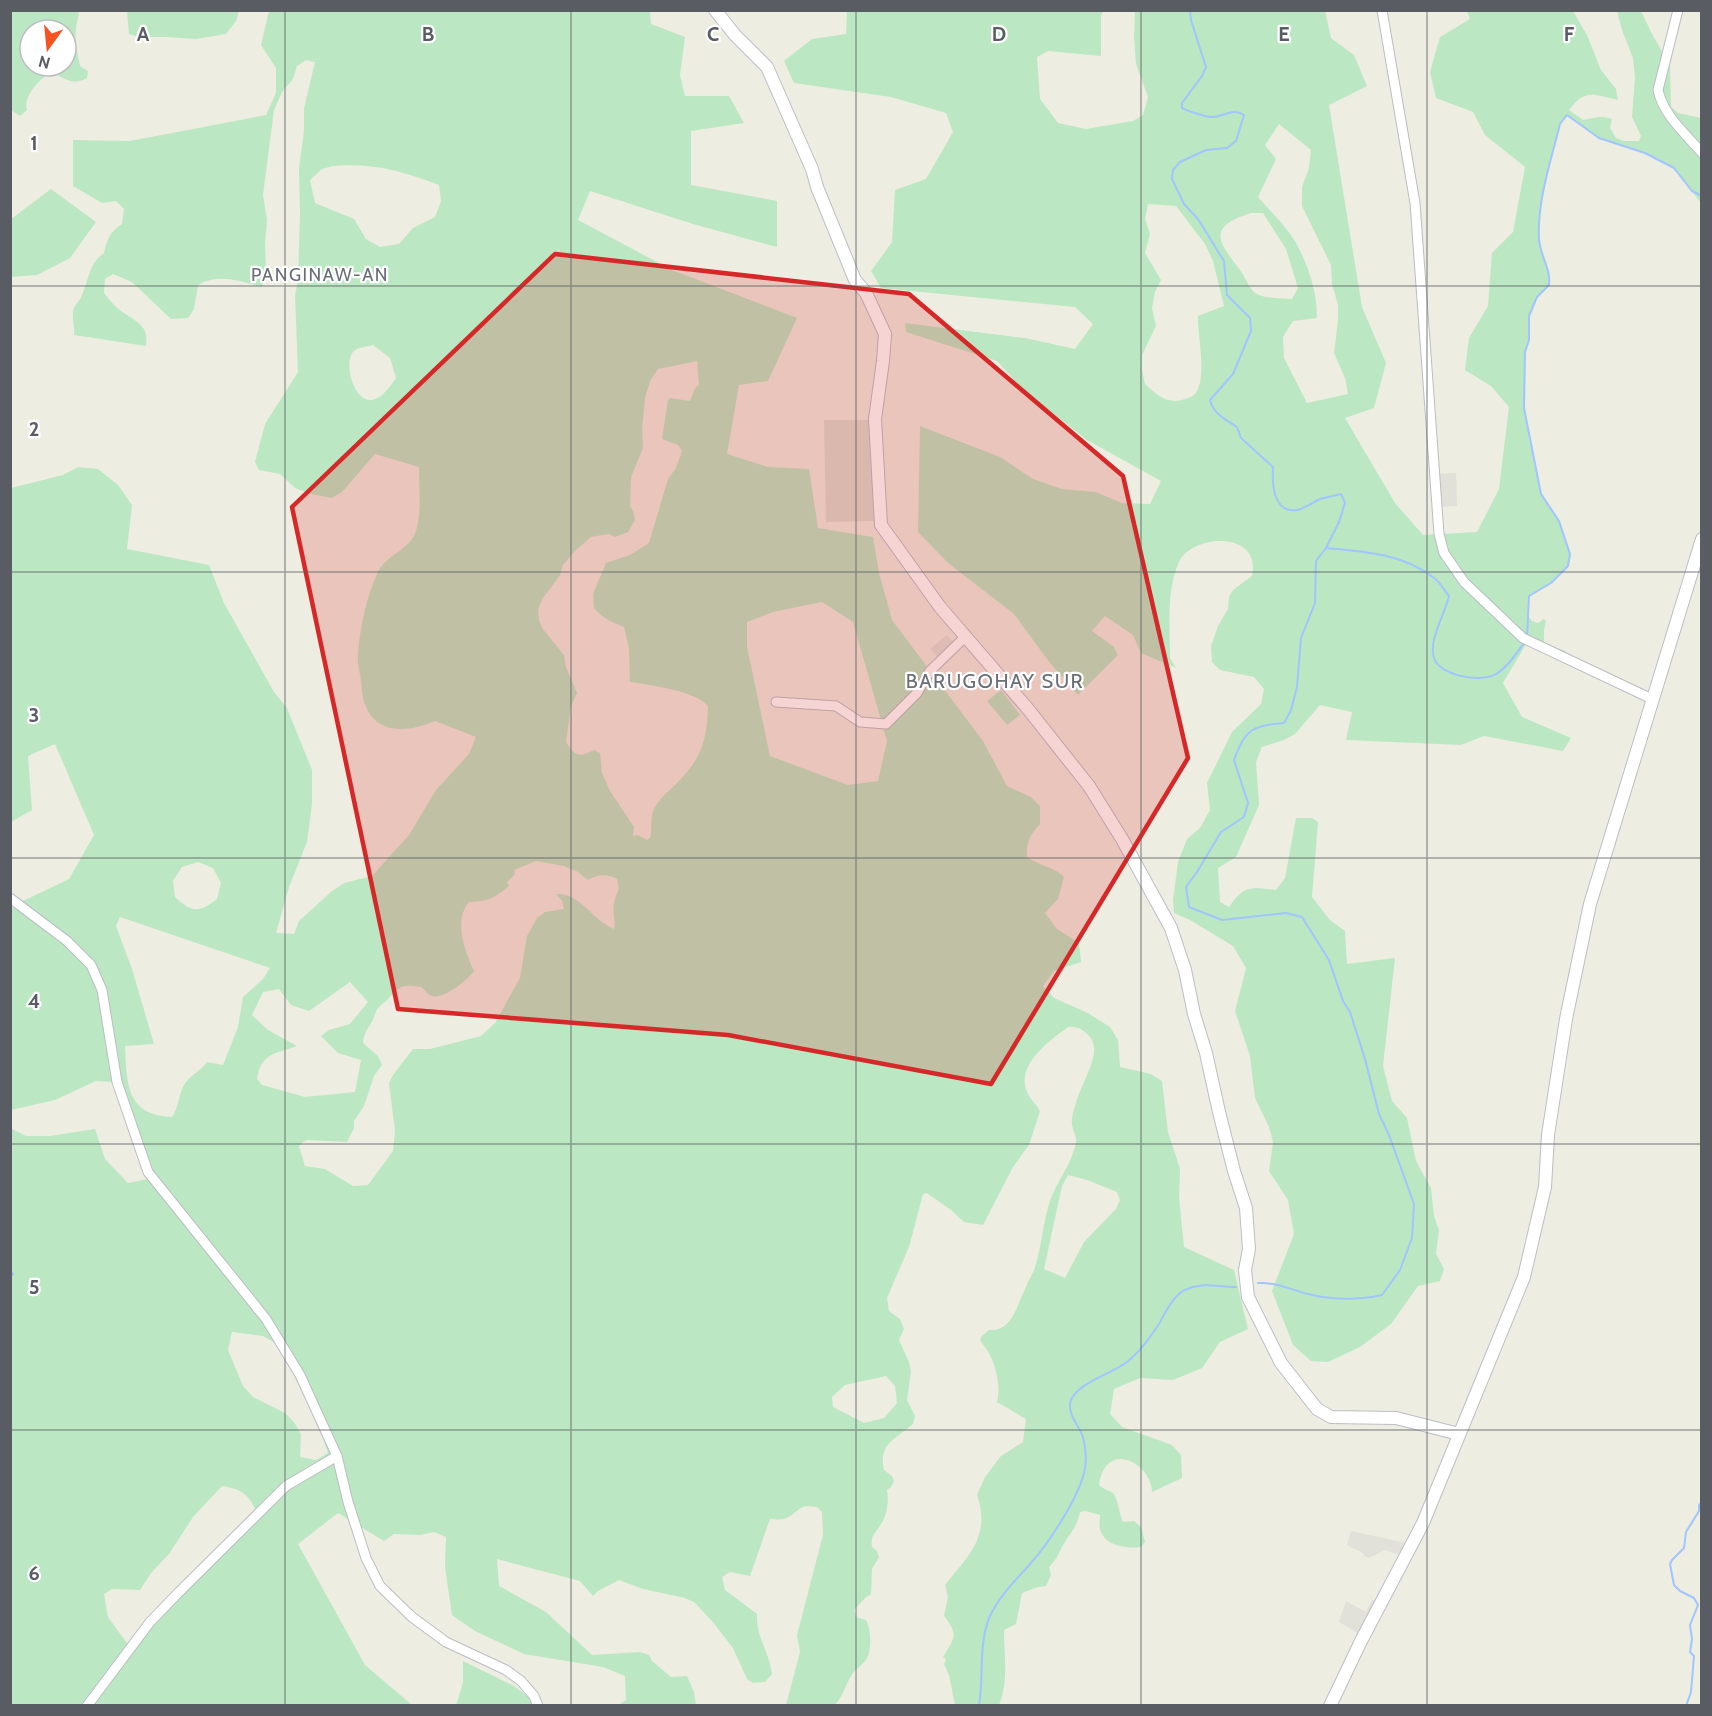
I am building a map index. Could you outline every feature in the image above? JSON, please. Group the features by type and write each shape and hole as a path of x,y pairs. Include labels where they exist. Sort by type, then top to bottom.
{"street":[{"path":"716,10 735,35 767,67 812,170 855,280 866,293 885,334 884,361 875,419 881,525 940,607 1028,709 1089,786 1122,839 1171,928 1185,970 1194,1014 1246,1208 1249,1249 1245,1270 1248,1298 1281,1363 1317,1409 1331,1417 1396,1418 1459,1434"},
{"path":"1382,10 1415,203 1439,534 1444,554 1464,582 1523,638 1652,699"},
{"path":"1678,10 1658,90 1660,101 1669,115 1701,153"},
{"path":"1330,1706 1361,1641 1423,1523 1524,1277 1545,1187 1548,1135 1566,1019 1590,904 1701,538"},
{"path":"776,702 836,706 860,722 886,724 917,693 930,671 966,637"},
{"path":"10,898 62,936 91,965 102,990 117,1082 148,1172 266,1319 284,1346 316,1407 337,1456 348,1502 366,1558 380,1586 412,1617 446,1642 506,1670 521,1681 534,1696 538,1706"},
{"path":"87,1706 150,1622 178,1593 286,1486 337,1456"}],"highlighted area":[{"path":"555,254 909,294 1123,476 1188,758 991,1084 728,1035 398,1009 292,507"}],"shaded area":[{"path":"824,420 873,420 875,521 826,522"},
{"path":"1456,473 1457,506 1438,507 1437,474"},
{"path":"947,635 956,645 939,659 930,649"},
{"path":"1351,1531 1406,1543 1402,1556 1385,1550 1369,1558 1364,1556 1363,1553 1347,1545"},
{"path":"1372,1600 1377,1602 1361,1635 1339,1622 1346,1601 1366,1612"}],"green space":[{"path":"127,10 239,11 236,21 226,34 196,39 140,37 129,34"},
{"path":"10,11 79,11 78,18 18,18 18,78 42,78 30,93 26,105 27,110 20,116 11,110"},
{"path":"269,11 650,11 651,24 685,37 680,75 685,96 729,96 744,123 691,131 691,185 777,201 777,247 693,224 590,191 578,220 672,270 797,318 768,381 739,385 727,454 768,467 809,469 818,528 873,537 879,573 892,620 983,741 1007,786 1031,797 1040,806 1040,824 1029,839 1027,857 1057,871 1064,877 1058,899 1045,913 1057,929 1079,943 1081,962 1054,971 1043,986 1054,998 1088,1013 1110,1027 1118,1040 1120,1067 1151,1074 1162,1081 1168,1132 1180,1169 1179,1197 1184,1247 1234,1270 1248,1329 1220,1342 1202,1368 1173,1380 1140,1378 1114,1389 1110,1414 1122,1427 1172,1445 1181,1455 1182,1478 1152,1492 1145,1472 1137,1465 1128,1460 1119,1459 1110,1462 1103,1471 1099,1485 1113,1493 1123,1522 1134,1521 1141,1527 1145,1542 1141,1547 1123,1547 1111,1543 1102,1535 1100,1515 1080,1512 1075,1527 1049,1567 1051,1575 1046,1586 1022,1593 1016,1624 1004,1630 1005,1677 999,1705 955,1705 949,1675 944,1664 946,1659 943,1657 954,1636 944,1616 948,1597 945,1585 969,1554 979,1534 981,1509 977,1495 985,1477 1001,1456 1023,1442 1026,1419 997,1402 996,1371 989,1353 980,1340 989,1330 1003,1327 1016,1310 1035,1267 1050,1201 1076,1144 1072,1117 1093,1060 1094,1047 1088,1035 1081,1029 1072,1027 1068,1027 1043,1047 1029,1065 1025,1075 1025,1085 1029,1096 1040,1111 1029,1145 1013,1167 983,1225 964,1222 927,1193 923,1194 909,1247 887,1298 889,1311 900,1319 904,1329 899,1340 909,1362 911,1372 907,1400 915,1416 913,1424 890,1442 884,1454 884,1470 892,1476 894,1481 887,1490 888,1503 885,1516 872,1540 872,1547 877,1551 879,1557 872,1569 871,1594 854,1610 856,1617 866,1620 868,1624 870,1649 867,1658 853,1673 835,1705 786,1705 800,1652 797,1635 823,1535 822,1512 817,1507 805,1506 786,1518 770,1519 750,1576 730,1572 722,1577 725,1590 757,1614 758,1630 772,1674 765,1682 753,1683 747,1679 733,1648 694,1602 643,1589 619,1580 593,1596 580,1581 497,1559 499,1586 546,1612 592,1655 640,1652 649,1655 652,1661 671,1677 687,1676 694,1692 696,1705 618,1705 626,1700 625,1676 603,1667 524,1654 475,1631 452,1615 445,1567 446,1537 434,1532 420,1535 394,1534 384,1541 338,1513 298,1544 365,1665 412,1705 11,1705 10,1128 26,1136 50,1136 95,1129 105,1159 128,1183 148,1179 112,1082 96,1081 55,1100 11,1110 11,909 69,879 94,835 55,744 28,756 32,810 11,822 11,488 63,475 78,467 98,469 118,485 132,505 127,549 209,565 224,603 274,692 287,708 312,770 312,804 307,842 289,887 276,933 294,934 299,921 331,892 344,883 372,876 409,835 436,790 469,754 476,737 435,721 405,729 385,726 377,722 370,714 363,699 358,657 364,613 373,583 381,567 408,544 416,531 420,507 419,467 375,454 342,492 332,498 295,488 280,474 259,470 255,462 265,424 298,372 295,295 298,281 299,168 304,131 304,108 315,62 306,60 297,66 293,79 282,92 274,110 263,195 267,220 266,267 262,287 229,279 206,281 198,285 194,309 188,318 171,319 132,282 113,274 105,279 104,293 116,306 140,324 145,332 146,346 74,335 74,309 92,267 104,253 112,233 122,224 124,209 116,201 102,203 73,186 73,140 130,141 266,115 276,93 276,68 261,45","holes":["333,166 375,167 400,172 439,185 441,201 435,217 413,228 399,244 380,247 366,239 354,219 315,203 310,180 322,169","373,345 390,358 396,378 389,388 376,399 365,399 355,388 352,380 351,355 359,348","697,361 699,385 695,388 690,401 670,398 668,400 662,439 678,445 682,451 676,468 668,479 649,543 630,555 606,563 593,594 594,608 608,619 624,627 629,648 630,682 694,696 708,706 706,729 698,757 655,807 650,838 647,840 638,835 633,836 634,827 610,791 602,773 600,753 594,750 578,754 572,751 566,742 571,706 577,693 566,667 564,655 542,628 538,609 560,575 563,565 576,550 591,537 609,534 615,537 628,532 635,520 630,506 631,477 643,448 645,398 650,381 658,369","822,602 853,622 887,741 878,781 848,785 770,756 747,647 747,622 773,612","536,861 564,866 578,872 588,880 602,875 617,879 614,929 572,897 556,894 562,901 564,909 545,912 537,918 527,936 520,978 495,1023 481,1036 430,1049 413,1049 393,1075 389,1083 395,1131 393,1151 368,1185 353,1186 325,1169 305,1166 299,1146 303,1142 307,1140 347,1142 354,1128 354,1121 364,1106 374,1076 382,1065 378,1056 363,1043 366,1031 378,1008 402,987 421,987 431,995 437,996 449,992 466,979 474,971 462,936 464,910 469,902 491,899 499,894 509,886 507,882 515,874 514,870","198,862 213,868 221,883 217,899 200,909 186,906 175,897 173,881 182,867","120,917 270,968 263,979 243,997 238,1027 223,1065 207,1062 188,1079 183,1086 172,1117 157,1115 137,1104 129,1085 125,1046 154,1044 132,969 116,926","350,982 368,1002 350,1024 329,1030 321,1036 338,1053 361,1060 355,1092 305,1097 262,1085 257,1079 259,1070 266,1059 297,1046 268,1030 252,1015 263,992 279,989 291,1005 309,1011","1068,1175 1117,1192 1120,1200 1116,1209 1084,1242 1065,1278 1044,1269 1062,1186","232,1332 263,1336 277,1344 316,1417 328,1453 316,1460 300,1457 301,1434 294,1422 285,1413 253,1397 243,1386 228,1350","886,1376 895,1386 897,1403 884,1418 864,1423 833,1407 832,1397 845,1385","222,1486 244,1493 251,1501 257,1512 129,1646 108,1617 104,1594 112,1589 140,1590 151,1573 169,1554 193,1517"]},
{"path":"847,11 1103,11 1101,56 1048,51 1037,57 1040,99 1058,123 1086,129 1133,121 1143,115 1148,97 1136,64 1135,11 1325,11 1331,38 1354,55 1367,86 1329,105 1362,307 1386,363 1374,408 1345,418 1395,503 1423,535 1477,532 1499,489 1509,407 1491,386 1465,370 1469,338 1488,306 1492,253 1513,232 1525,167 1485,135 1473,112 1436,98 1430,72 1440,37 1470,19 1467,11 1573,11 1587,35 1601,70 1616,89 1618,100 1596,95 1585,96 1569,110 1583,120 1600,117 1612,119 1610,128 1616,138 1624,141 1639,141 1641,136 1632,117 1635,77 1633,58 1617,11 1641,11 1670,65 1671,107 1678,113 1701,118 1701,203 1674,168 1645,153 1599,138 1567,115 1560,124 1545,181 1540,210 1539,239 1549,285 1537,297 1529,316 1529,340 1525,352 1524,408 1541,494 1559,521 1570,554 1568,566 1551,583 1529,596 1528,616 1532,621 1538,623 1544,619 1546,621 1544,643 1565,651 1566,659 1528,641 1503,683 1522,717 1571,738 1563,751 1484,736 1461,745 1346,740 1352,712 1320,705 1295,734 1262,747 1256,762 1259,805 1236,857 1218,868 1220,902 1229,907 1239,895 1249,889 1276,890 1285,878 1296,818 1312,818 1318,822 1312,897 1330,920 1345,931 1347,964 1395,958 1383,1066 1392,1101 1407,1118 1416,1161 1431,1188 1434,1216 1439,1230 1436,1254 1444,1269 1440,1281 1418,1286 1391,1324 1360,1347 1328,1362 1311,1361 1293,1345 1272,1291 1294,1234 1288,1200 1269,1171 1273,1142 1269,1127 1255,1098 1250,1056 1235,1011 1246,968 1233,946 1174,913 1173,900 1178,862 1187,839 1200,828 1210,810 1207,783 1232,732 1261,704 1264,689 1254,677 1220,670 1212,662 1211,646 1218,626 1228,609 1229,597 1233,590 1252,576 1252,561 1247,550 1237,544 1224,541 1197,546 1186,553 1175,573 1170,597 1170,658 1176,668 1141,653 1133,635 1105,616 1092,631 1113,646 1118,655 1078,695 1050,663 1014,614 948,563 918,532 920,426 1000,457 1033,479 1062,489 1096,492 1122,503 1150,504 1161,481 1087,440 1023,390 997,361 906,332 905,323 1025,338 1075,349 1093,324 1075,307 881,288 871,271 892,242 895,190 926,179 953,132 946,113 891,97 794,83 784,61 812,39 846,34","holes":["1279,124 1311,150 1309,168 1302,187 1302,206 1331,265 1332,284 1338,305 1334,353 1345,378 1348,394 1307,403 1284,358 1283,337 1293,321 1317,318 1317,308 1311,278 1295,241 1258,197 1276,159 1265,145","1148,204 1176,206 1205,244 1213,261 1224,306 1198,316 1200,383 1197,391 1191,397 1182,400 1171,401 1157,395 1145,384 1142,370 1142,355 1156,326 1152,308 1155,292 1161,280 1145,253 1150,234 1145,219","1251,213 1263,213 1286,249 1298,288 1292,299 1268,297 1255,293 1223,245 1222,231 1226,225"]},
{"path":"78,55 80,66 88,71 87,78 77,81 63,78 78,78"},
{"path":"51,189 96,222 70,258 37,275 11,277 11,219"},
{"path":"1001,690 1020,715 1007,725 987,701"},
{"path":"463,1661 514,1686 539,1705 456,1706 463,1682"}],"waterway":[{"path":"1190,10 1206,67 1182,103 1182,108 1210,117 1232,112 1244,115 1236,141 1227,148 1206,150 1180,162 1173,170 1172,179 1184,204 1198,219 1224,261 1227,295 1250,318 1251,331 1233,374 1210,400 1217,413 1237,427 1241,438 1273,467 1274,489 1283,507 1297,510 1321,499 1341,494 1345,503 1339,522 1326,548 1316,561 1315,603 1301,638 1297,687 1291,710 1284,723 1257,728 1246,735 1242,742 1234,760 1248,803 1244,817 1221,832 1186,887 1189,907 1222,920 1286,913 1302,917 1329,960 1343,1001 1350,1012 1379,1114 1414,1204 1412,1238 1400,1270 1382,1295 1338,1299 1258,1283"},
{"path":"1527,638 1529,596 1551,583 1568,566 1570,554 1559,521 1541,494 1524,408 1525,352 1529,340 1529,316 1537,297 1549,285 1539,239 1540,210 1560,124 1567,115 1599,138 1645,153 1674,168 1692,191 1702,196"},
{"path":"1326,548 1383,555 1410,564 1434,578 1449,596 1433,644 1434,658 1438,664 1452,673 1471,678 1489,677 1508,664 1524,643"},
{"path":"10,1271 13,1274 10,1278"},
{"path":"979,1706 984,1637 990,1616 1003,1594 1054,1532 1081,1483 1086,1460 1084,1442 1070,1410 1071,1400 1081,1388 1121,1366 1136,1354 1159,1324 1172,1302 1183,1291 1203,1285 1236,1287"},
{"path":"1686,1706 1691,1692 1694,1656 1690,1652 1692,1639 1690,1625 1698,1605 1694,1598 1674,1585 1670,1564 1684,1548 1686,1532 1702,1502"}],"district":[{"name":"PANGINAW-AN","path":"320,275"},
{"name":"BARUGOHAY SUR","path":"995,681"}]}
